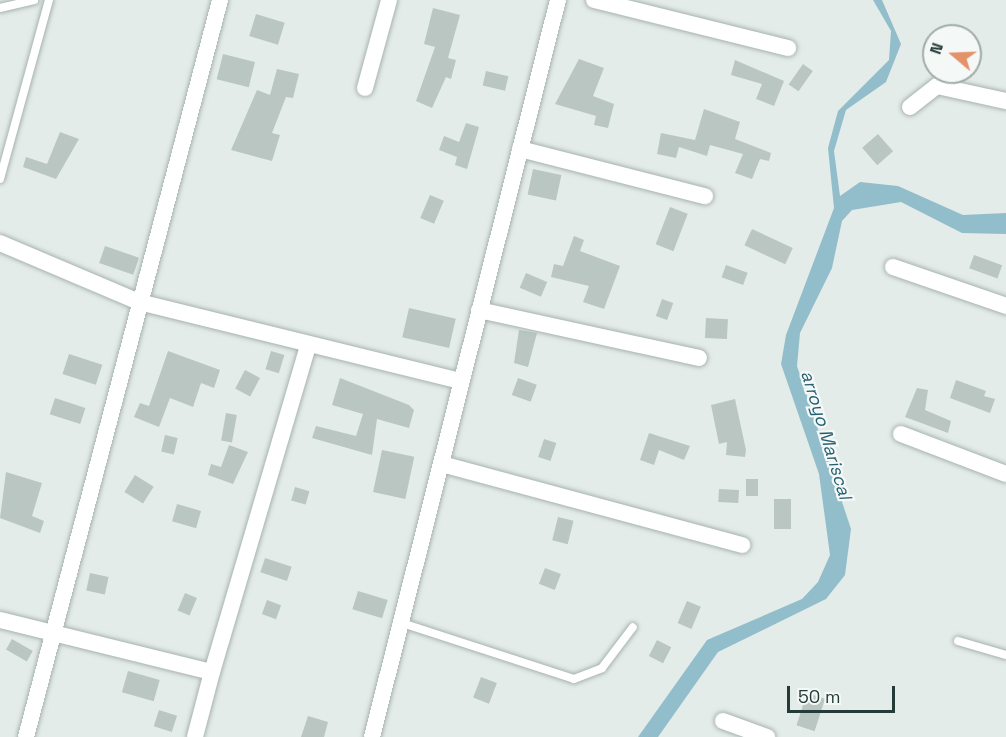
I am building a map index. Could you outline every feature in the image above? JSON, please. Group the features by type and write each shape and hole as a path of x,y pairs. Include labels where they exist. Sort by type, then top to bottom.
{"street":[{"path":"26,737 220,0"},
{"path":"365,88 389,0"},
{"path":"372,737 558,0"},
{"path":"594,0 788,48"},
{"path":"910,107 938,86 1006,101"},
{"path":"520,149 705,196"},
{"path":"0,243 140,302 309,346 460,381"},
{"path":"893,267 1006,306"},
{"path":"479,310 699,358"},
{"path":"195,737 309,346"},
{"path":"901,434 1006,474"},
{"path":"442,465 742,544"},
{"path":"0,620 213,672"},
{"path":"723,721 767,737"}],"lane":[{"path":"0,8 34,0"},
{"path":"0,179 49,0"},
{"path":"402,623 574,679 602,668 633,627"},
{"path":"958,640 1006,656"}],"water":[{"path":"873,0 882,0 901,44 886,82 846,110 834,151 840,196 860,182 898,186 963,215 1006,213 1006,234 962,233 901,202 852,210 842,221 832,268 800,333 797,366 851,529 845,575 826,599 718,652 658,737 638,737 707,640 802,599 818,582 830,555 819,474 781,364 786,335 834,208 828,148 838,111 889,60 891,31"}],"building":[{"path":"433,8 460,15 448,58 456,60 451,79 446,77 432,108 416,101 435,47 424,44"},
{"path":"256,14 285,23 278,45 249,36"},
{"path":"223,54 255,62 249,87 217,79"},
{"path":"579,59 604,68 593,96 614,104 608,128 594,125 596,116 555,104"},
{"path":"735,60 784,81 774,106 756,99 762,84 731,75"},
{"path":"803,64 813,71 798,91 789,84"},
{"path":"277,69 299,74 293,98 286,97 272,133 280,135 272,161 231,150 257,90 270,95"},
{"path":"486,71 508,76 505,91 483,86"},
{"path":"704,109 740,122 735,139 771,153 769,161 760,159 752,179 735,173 743,154 710,145 707,156 679,147 676,158 657,154 661,133 695,140"},
{"path":"466,123 479,127 467,169 455,165 457,157 439,150 444,136 459,142"},
{"path":"60,132 79,139 56,179 23,167 26,157 47,164"},
{"path":"878,134 893,151 877,165 862,148"},
{"path":"533,169 561,175 556,200 528,194"},
{"path":"430,195 444,201 434,224 420,218"},
{"path":"670,207 688,214 673,251 656,244"},
{"path":"752,229 793,248 785,264 744,245"},
{"path":"574,236 584,240 580,251 620,266 604,309 583,302 589,286 551,277 554,264 563,266"},
{"path":"105,246 139,258 133,275 99,263"},
{"path":"974,255 1002,265 997,278 969,268"},
{"path":"726,265 748,273 743,285 722,277"},
{"path":"526,273 547,282 541,297 520,288"},
{"path":"662,299 673,303 667,320 656,316"},
{"path":"409,308 456,319 449,348 402,337"},
{"path":"706,318 728,319 727,339 705,338"},
{"path":"519,330 537,333 528,367 514,363"},
{"path":"168,351 220,370 214,388 201,383 193,407 170,398 159,427 134,417 140,403 149,406"},
{"path":"271,351 284,355 279,373 265,369"},
{"path":"69,354 102,365 96,385 63,374"},
{"path":"245,370 260,378 250,397 235,389"},
{"path":"340,378 409,405 414,410 409,428 377,419 372,455 312,438 316,426 356,436 363,414 332,405"},
{"path":"518,378 537,385 531,402 512,395"},
{"path":"956,380 986,391 984,396 995,399 990,413 950,398"},
{"path":"917,388 928,390 925,410 951,421 948,433 905,417"},
{"path":"55,398 85,408 80,424 50,414"},
{"path":"735,399 746,450 745,457 726,455 727,442 719,444 711,405"},
{"path":"226,413 237,415 232,442 221,441"},
{"path":"649,433 690,446 684,460 659,450 654,465 640,460"},
{"path":"165,435 178,438 174,454 161,452"},
{"path":"544,439 556,443 550,461 538,457"},
{"path":"229,445 248,452 233,484 208,475 211,464 221,467"},
{"path":"382,450 414,457 405,499 373,492"},
{"path":"6,472 42,483 32,516 44,521 40,533 0,518"},
{"path":"135,475 154,487 143,504 124,492"},
{"path":"746,479 758,479 758,496 746,496"},
{"path":"295,487 309,491 306,505 291,500"},
{"path":"719,489 739,490 738,503 718,502"},
{"path":"774,499 791,499 791,529 774,529"},
{"path":"177,504 201,511 196,528 172,521"},
{"path":"558,517 574,521 568,544 552,540"},
{"path":"265,558 292,567 287,581 260,572"},
{"path":"545,568 561,574 555,590 539,584"},
{"path":"90,573 109,577 105,595 86,591"},
{"path":"358,591 388,600 382,618 352,609"},
{"path":"185,593 197,598 190,616 178,610"},
{"path":"267,600 281,605 276,619 262,614"},
{"path":"687,601 701,607 691,629 678,623"},
{"path":"12,639 33,651 27,661 6,649"},
{"path":"657,640 671,647 663,663 649,656"},
{"path":"128,671 160,680 154,701 122,692"},
{"path":"481,677 497,683 489,704 473,698"},
{"path":"807,693 825,699 815,731 796,725"},
{"path":"159,710 177,716 172,732 154,726"},
{"path":"308,716 328,722 324,737 301,737"}],"water label":[{"name":"arroyo Mariscal","path":"826,435"}]}
